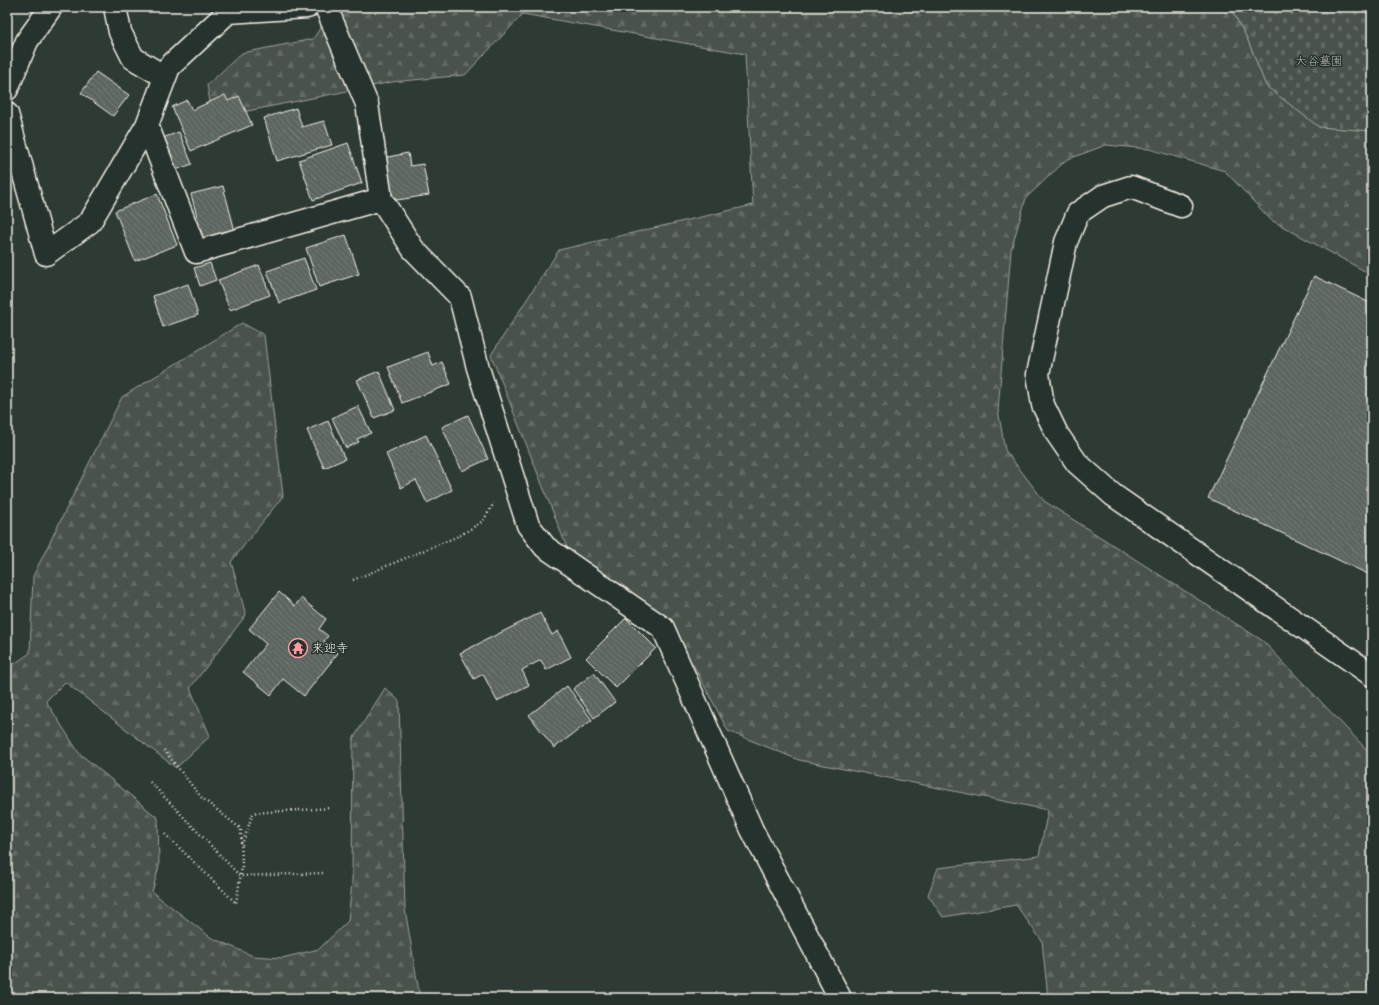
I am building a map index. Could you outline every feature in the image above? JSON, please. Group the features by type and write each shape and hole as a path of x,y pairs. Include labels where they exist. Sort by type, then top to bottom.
{"street":[{"path":"7,89 27,40 51,7"},
{"path":"115,7 120,32 133,58 165,77"},
{"path":"7,114 46,254 90,222 147,125 169,67 228,12 307,7"},
{"path":"326,7 367,104 381,199 413,249 460,297 478,368 528,525 545,547 663,628 752,830 840,998"},
{"path":"147,125 196,252 381,199"},
{"path":"1181,206 1131,187 1103,196 1078,213 1066,242 1038,374 1043,406 1058,434 1077,463 1112,496 1372,675"}],"path":[{"path":"353,580 461,535 483,521 512,474"},
{"path":"164,750 201,797 241,829 242,847 236,903 164,834"},
{"path":"150,782 240,876 323,873"},
{"path":"242,847 253,813 330,808"}],"green space":[{"path":"334,7 1230,7 1247,38 1266,86 1319,127 1372,131 1372,275 1271,220 1225,171 1149,149 1106,145 1066,160 1026,198 1011,250 998,410 1005,450 1044,501 1263,641 1367,750 1372,751 1372,998 1048,998 1042,941 1016,905 943,917 928,895 938,868 1039,856 1048,810 799,760 728,731 693,664 575,568 491,355 559,250 753,205 745,54 523,14 465,75 392,82 213,118 207,85 242,53 313,39"},
{"name":"大谷墓園","path":"1230,7 1372,7 1372,131 1319,127 1266,86 1247,38"},
{"path":"242,323 264,335 283,496 231,562 246,615 190,688 210,736 176,768 65,682 46,701 79,753 158,818 159,866 152,892 210,937 253,956 282,958 319,949 348,921 352,883 353,739 385,688 399,701 405,909 420,998 7,998 7,669 30,653 33,576 122,397"}],"building":[{"path":"96,72 129,95 113,116 81,93"},
{"path":"225,95 228,101 239,96 252,125 191,151 172,107 187,100 192,110"},
{"path":"296,108 302,127 324,121 332,145 277,161 264,118"},
{"path":"179,132 192,164 173,171 160,139"},
{"path":"348,143 362,183 313,200 299,160"},
{"path":"408,153 410,166 423,164 429,195 391,201 383,158"},
{"path":"223,186 235,231 203,239 191,194"},
{"path":"157,194 177,245 135,261 115,211"},
{"path":"346,235 359,274 319,287 306,248"},
{"path":"304,258 316,290 279,303 267,271"},
{"path":"210,263 216,280 200,286 194,268"},
{"path":"259,265 270,295 230,310 218,280"},
{"path":"1314,276 1372,304 1372,576 1208,498"},
{"path":"188,284 198,315 163,327 153,296"},
{"path":"428,352 433,366 442,362 451,384 402,403 388,367"},
{"path":"379,371 395,410 374,418 357,380"},
{"path":"358,406 371,433 357,439 359,442 346,448 332,418"},
{"path":"468,415 488,459 462,471 442,427"},
{"path":"328,421 345,459 324,468 307,430"},
{"path":"426,435 452,490 427,503 416,480 401,488 386,454"},
{"name":"来迎寺","path":"279,592 295,606 301,598 326,619 319,629 328,636 324,641 338,653 304,696 283,679 271,695 243,672 266,644 249,629"},
{"path":"540,613 552,635 558,631 571,657 546,670 541,660 522,670 529,685 497,701 483,674 474,679 460,653"},
{"path":"626,618 656,648 616,688 586,658"},
{"path":"594,673 615,702 594,718 573,689"},
{"path":"567,686 592,720 554,748 529,715"}],"place":[{"name":"来迎寺","path":"298,648"}]}
